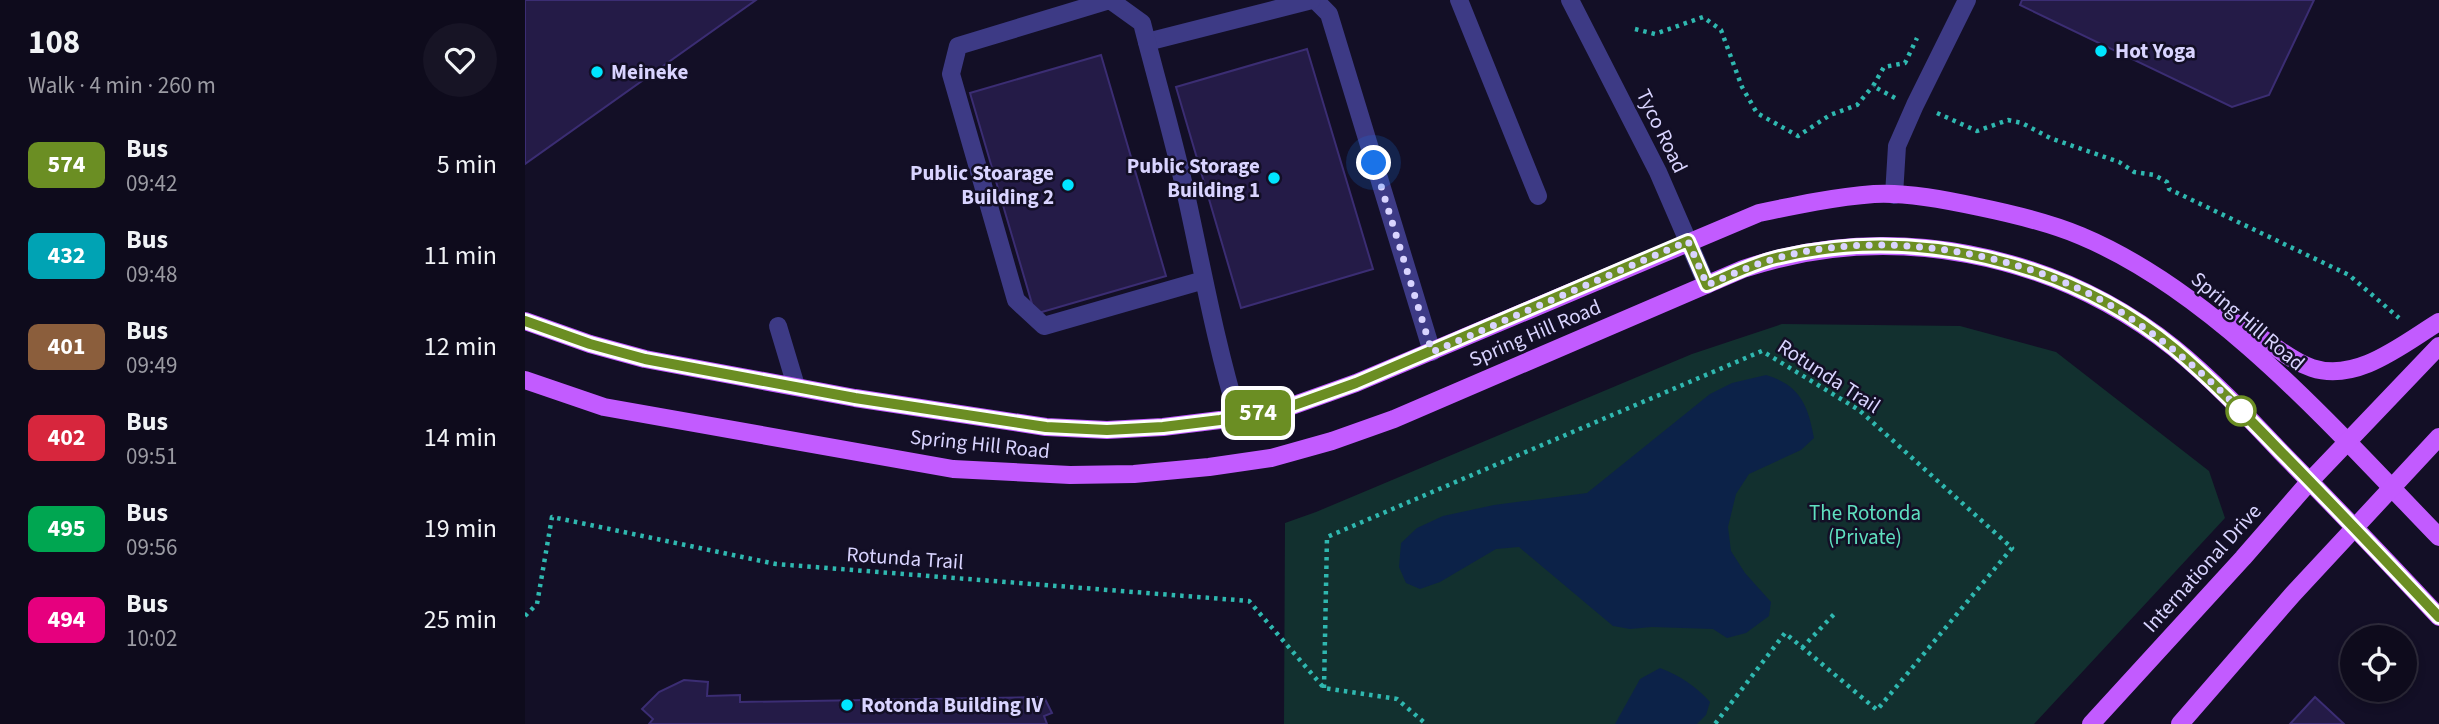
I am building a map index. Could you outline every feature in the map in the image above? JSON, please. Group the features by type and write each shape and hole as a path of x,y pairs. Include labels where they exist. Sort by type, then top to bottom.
{"main road":[{"name":"Spring Hill Road","path":"525,321 590,344 645,359 796,386 1046,427 1107,430 1163,427 1286,408 1356,383 1759,213 1814,201 1877,194 1945,200 2017,215 2081,236 2187,296 2293,388 2439,537"},
{"name":"Spring Hill Road","path":"525,380 604,407 953,469 1070,475 1134,474 1271,458 1332,441 1394,419 1743,269 1773,259 1833,247 1891,245 1948,250 2050,276 2116,309 2174,348 2310,481 2439,617"},
{"path":"2187,296 2258,335 2287,356 2313,368 2337,371 2360,367 2384,356 2439,322"},
{"path":"2347,442 2439,346"},
{"path":"2179,724 2354,526 2439,437"},
{"name":"International Drive","path":"2091,724 2347,442"}],"street":[{"path":"1204,280 1044,327 1016,300 951,74 958,47 1110,0 1142,23 1187,196 1204,280 1214,330 1238,417"},
{"path":"1147,42 1313,0 1329,14 1432,352"},
{"path":"1459,0 1538,196"},
{"name":"Tyco Road","path":"1570,0 1658,172 1707,285"},
{"path":"1894,195 1897,146 1967,0"},
{"path":"778,326 796,386"}],"path":[{"path":"1635,29 1655,34 1703,17 1721,30 1742,87 1757,113 1798,136 1829,115 1857,105 1884,67 1905,63 1917,38"},
{"path":"1873,86 1895,98"},
{"path":"1937,113 1977,131 2008,120 2022,123 2050,138 2119,162 2134,172 2154,175 2167,182 2169,190 2349,275 2399,318"},
{"name":"Rotunda Trail","path":"1324,688 1327,537 1762,351 1859,410 2012,548 1877,710 1784,634 1715,724"},
{"name":"Rotunda Trail","path":"525,616 537,604 552,517 776,564 1249,601 1324,688"},
{"path":"1802,648 1837,611"},
{"path":"1324,688 1398,699 1426,724"}],"green space":[{"name":"The Rotonda (Private)","path":"1782,324 1960,326 2056,352 2209,471 2225,518 2034,724 1284,724 1285,523 1692,354"}],"water":[{"path":"1766,375 1787,384 1801,398 1814,438 1801,450 1749,474 1736,494 1728,527 1731,551 1745,573 1771,602 1769,616 1746,633 1727,638 1713,629 1630,629 1613,626 1519,547 1496,549 1440,582 1420,589 1406,583 1399,567 1401,543 1417,528 1443,516 1494,505 1587,493 1710,394 1732,383"},
{"path":"1660,668 1687,682 1710,702 1706,715 1697,724 1615,724 1640,679"}],"building":[{"path":"525,0 756,0 525,164"},
{"path":"2022,0 2314,0 2269,95 2232,107 2020,5"},
{"name":"Public Storage Building 1","path":"1307,49 1373,269 1241,308 1176,87"},
{"name":"Public Stoarage Building 2","path":"1101,55 1166,276 1035,314 970,93"},
{"name":"Rotonda Building IV","path":"684,680 708,682 707,696 740,695 740,702 1044,697 1052,713 1044,716 1047,724 649,724 653,719 642,709 659,692"},
{"path":"2315,697 2344,724 2290,724"}],"bus line":[{"name":"574","path":"525,321 590,344 645,359 855,398 972,416 1046,427 1107,430 1220,420 1286,408 1451,344 1688,241 1707,285 1773,259 1833,247 1891,245 1948,250 2050,276 2116,309 2174,348 2233,403 2439,617"}],"place":[{"name":"Hot Yoga","path":"2101,51"},
{"name":"Meineke","path":"597,72"},
{"name":"Public Storage Building 1","path":"1274,178"},
{"name":"Public Stoarage Building 2","path":"1068,185"},
{"name":"Rotonda Building IV","path":"847,705"}],"route":[{"path":"1374,163 1432,352 1688,241 1707,285 1743,269 1800,253 1833,247 1891,245 1948,250 2050,276 2116,309 2174,348 2241,411"}]}
